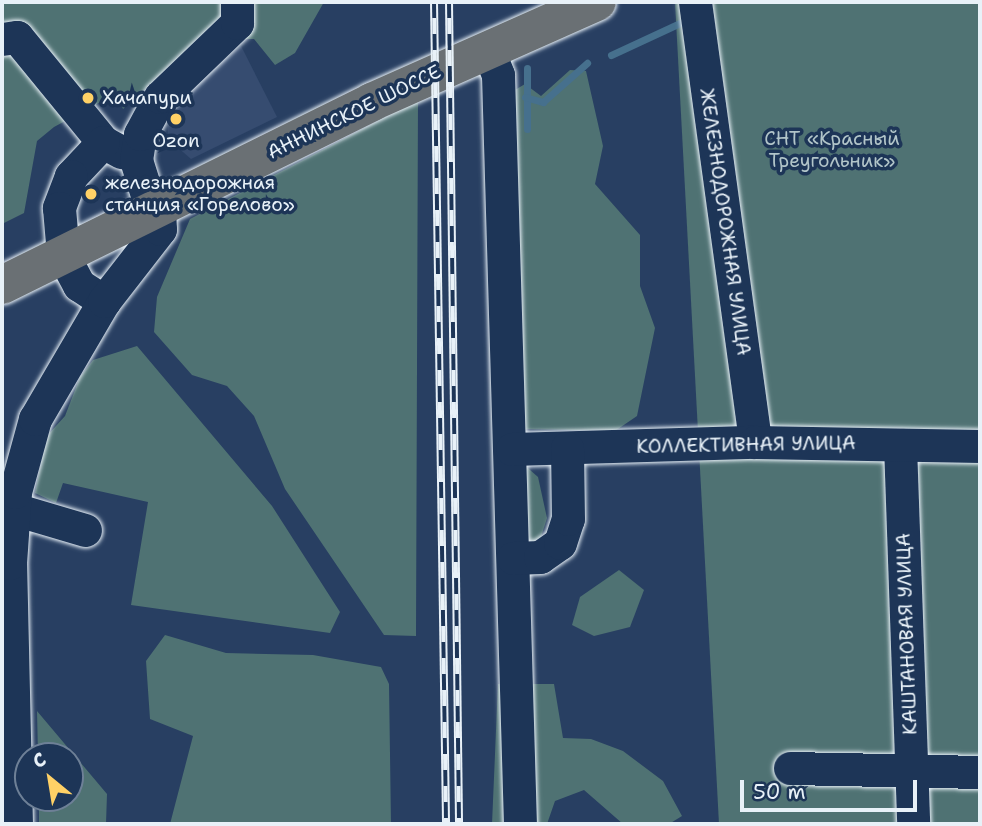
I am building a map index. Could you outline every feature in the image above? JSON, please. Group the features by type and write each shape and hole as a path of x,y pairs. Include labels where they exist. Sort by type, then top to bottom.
{"main road":[{"name":"АННИНСКОЕ ШОССЕ","path":"2,285 488,50 597,2"}],"street":[{"name":"ЖЕЛЕЗНОДОРОЖНАЯ УЛИЦА","path":"695,2 755,442"},
{"path":"16,824 8,511 35,419 104,301 160,229 156,209 136,160 140,134 160,97 237,12"},
{"path":"2,38 17,37 103,142 136,160"},
{"path":"488,50 498,75 512,449 520,824"},
{"path":"103,142 61,192 63,256 79,285 104,301"},
{"name":"КОЛЛЕКТИВНАЯ УЛИЦА","path":"512,449 755,442 980,446"},
{"name":"КАШТАНОВАЯ УЛИЦА","path":"900,445 914,824"},
{"path":"513,558 540,557 560,543 568,519 567,448"},
{"path":"8,511 85,530"},
{"path":"790,768 980,772"}],"shaded area":[{"path":"241,46 277,117 191,159 168,139 167,108"}],"green space":[{"path":"2,2 324,2 295,53 275,65 254,39 202,39 123,109 117,93 54,127 37,141 24,213 2,224"},
{"name":"СНТ «Красный Треугольник»","path":"675,2 980,2 980,824 719,824"},
{"path":"570,70 586,71 603,146 595,184 640,235 640,286 655,328 637,416 615,431 523,429 510,93 525,84 541,96"},
{"path":"418,100 416,636 384,635 285,489 254,416 227,386 192,375 154,332 157,297 190,219"},
{"path":"137,346 272,506 340,612 330,633 131,605 148,502 63,483 56,503 35,493 46,437 65,416 80,377 93,360"},
{"path":"522,463 538,477 547,518 541,537 529,546 521,546"},
{"path":"619,570 644,590 630,627 594,636 572,625 580,597"},
{"path":"165,635 226,653 313,655 381,667 389,684 391,824 170,824 193,736 150,719 146,661"},
{"path":"498,684 554,684 563,738 591,739 623,751 663,781 682,816 669,824 623,824 584,790 555,801 547,824 492,824"},
{"path":"37,711 63,742 38,742"},
{"path":"84,767 107,794 106,824 39,824 39,812 84,812"}],"waterway":[{"path":"611,55 680,23"},
{"path":"525,97 543,102 587,63"},
{"path":"527,68 527,129"}],"railway":[{"path":"434,2 446,824"},
{"path":"449,2 459,824"}],"place":[{"name":"Хачапури","path":"88,98"},
{"name":"Ozon","path":"176,119"},
{"name":"железнодорожная станция «Горелово»","path":"91,194"}]}
